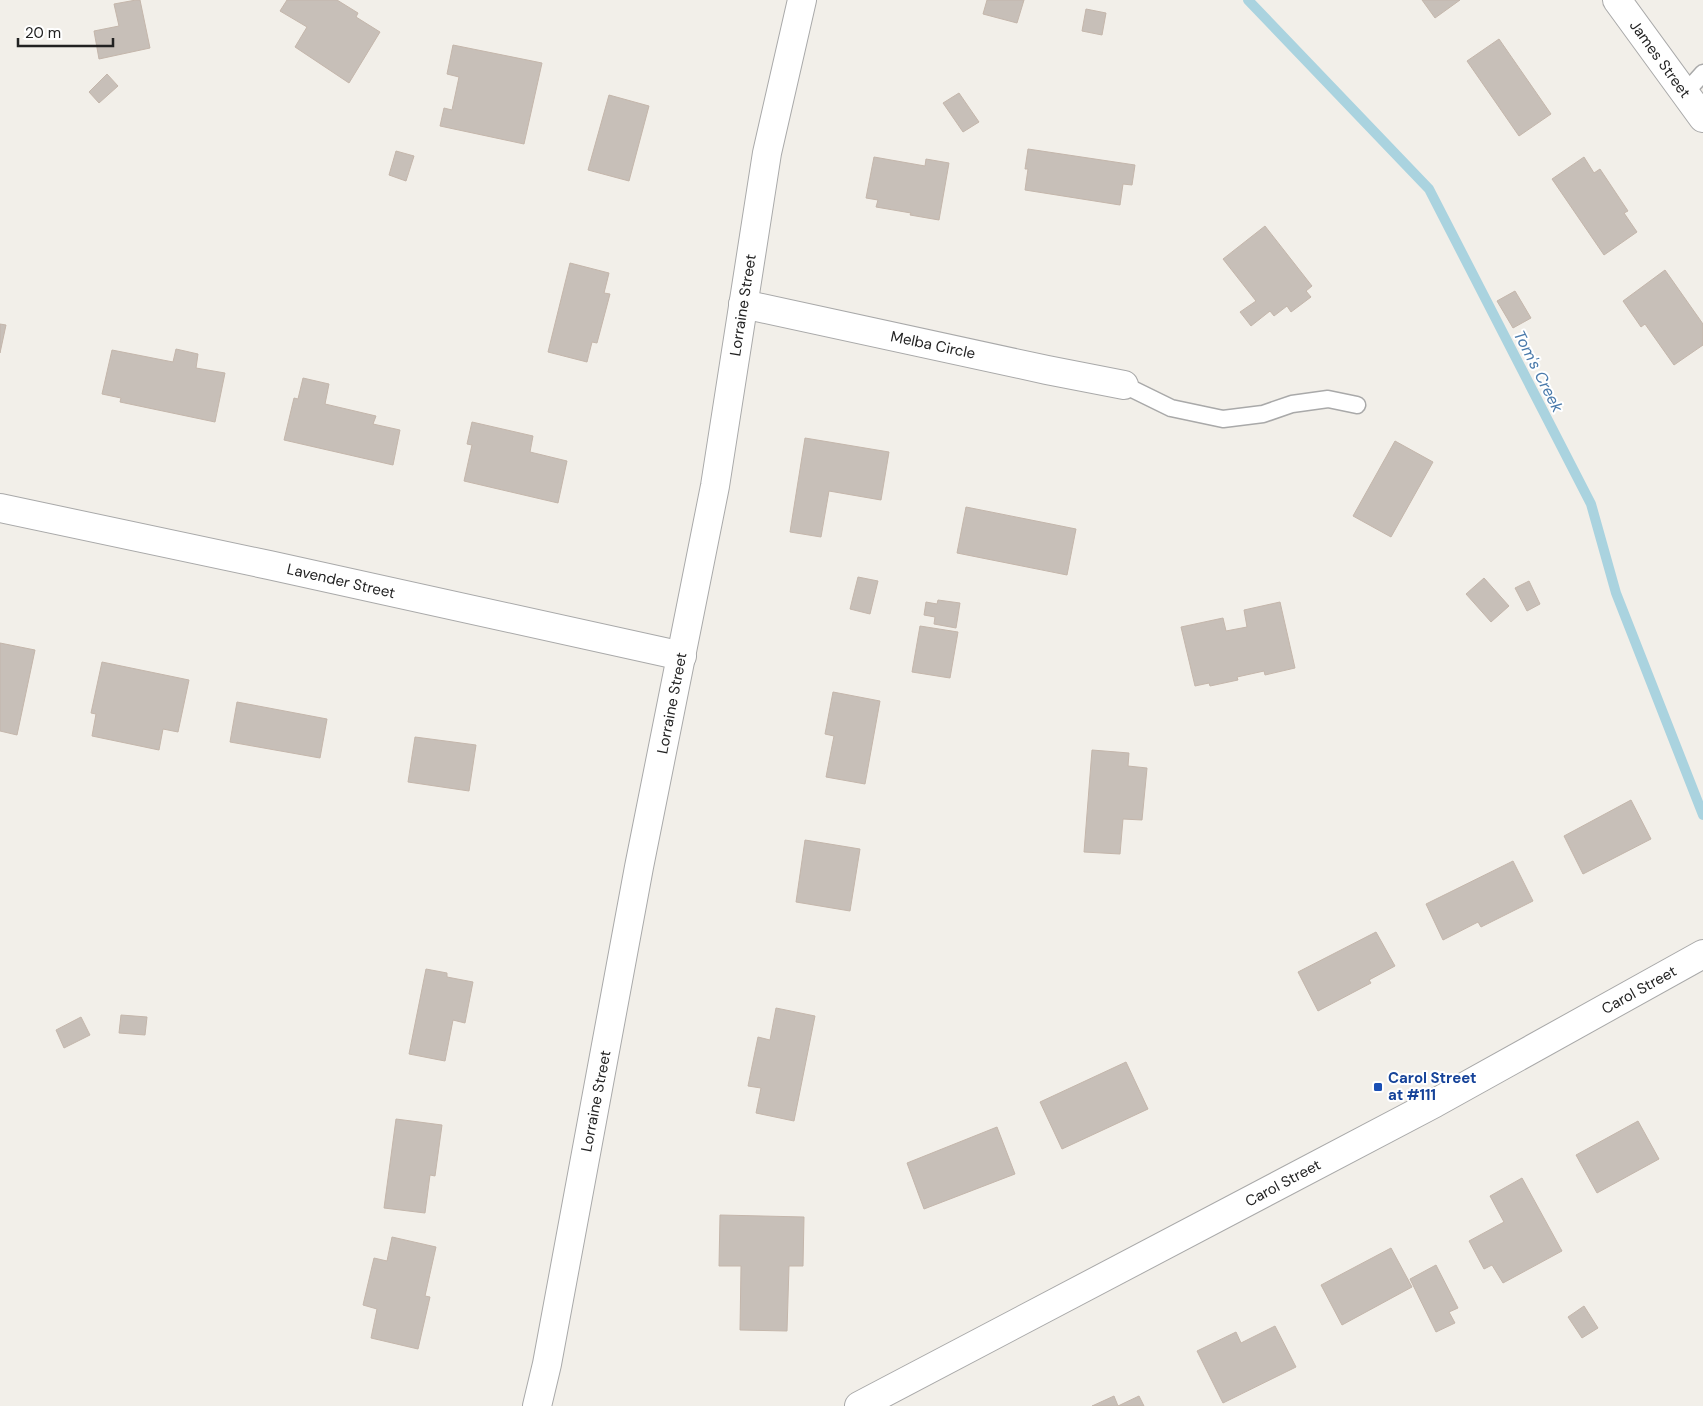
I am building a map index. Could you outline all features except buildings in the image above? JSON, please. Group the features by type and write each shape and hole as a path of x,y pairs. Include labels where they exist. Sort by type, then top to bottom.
{"street":[{"name":"Lorraine Street","path":"538,1406 640,867 715,486 767,153 802,0"},
{"name":"James Street","path":"1617,0 1703,118"},
{"name":"Melba Circle","path":"743,304 1047,370 1124,384"},
{"name":"Lavender Street","path":"0,508 682,656"},
{"name":"Carol Street","path":"859,1406 1435,1103 1703,954"}],"lane":[{"path":"1685,93 1703,73"},
{"path":"1124,384 1171,408 1222,419 1263,414 1292,404 1328,399 1357,405"}],"waterway":[{"name":"Tom's Creek","path":"1248,0 1429,189 1591,504 1616,593 1703,815"}],"place":[{"name":"Carol Street at #111","path":"1378,1087"}]}
